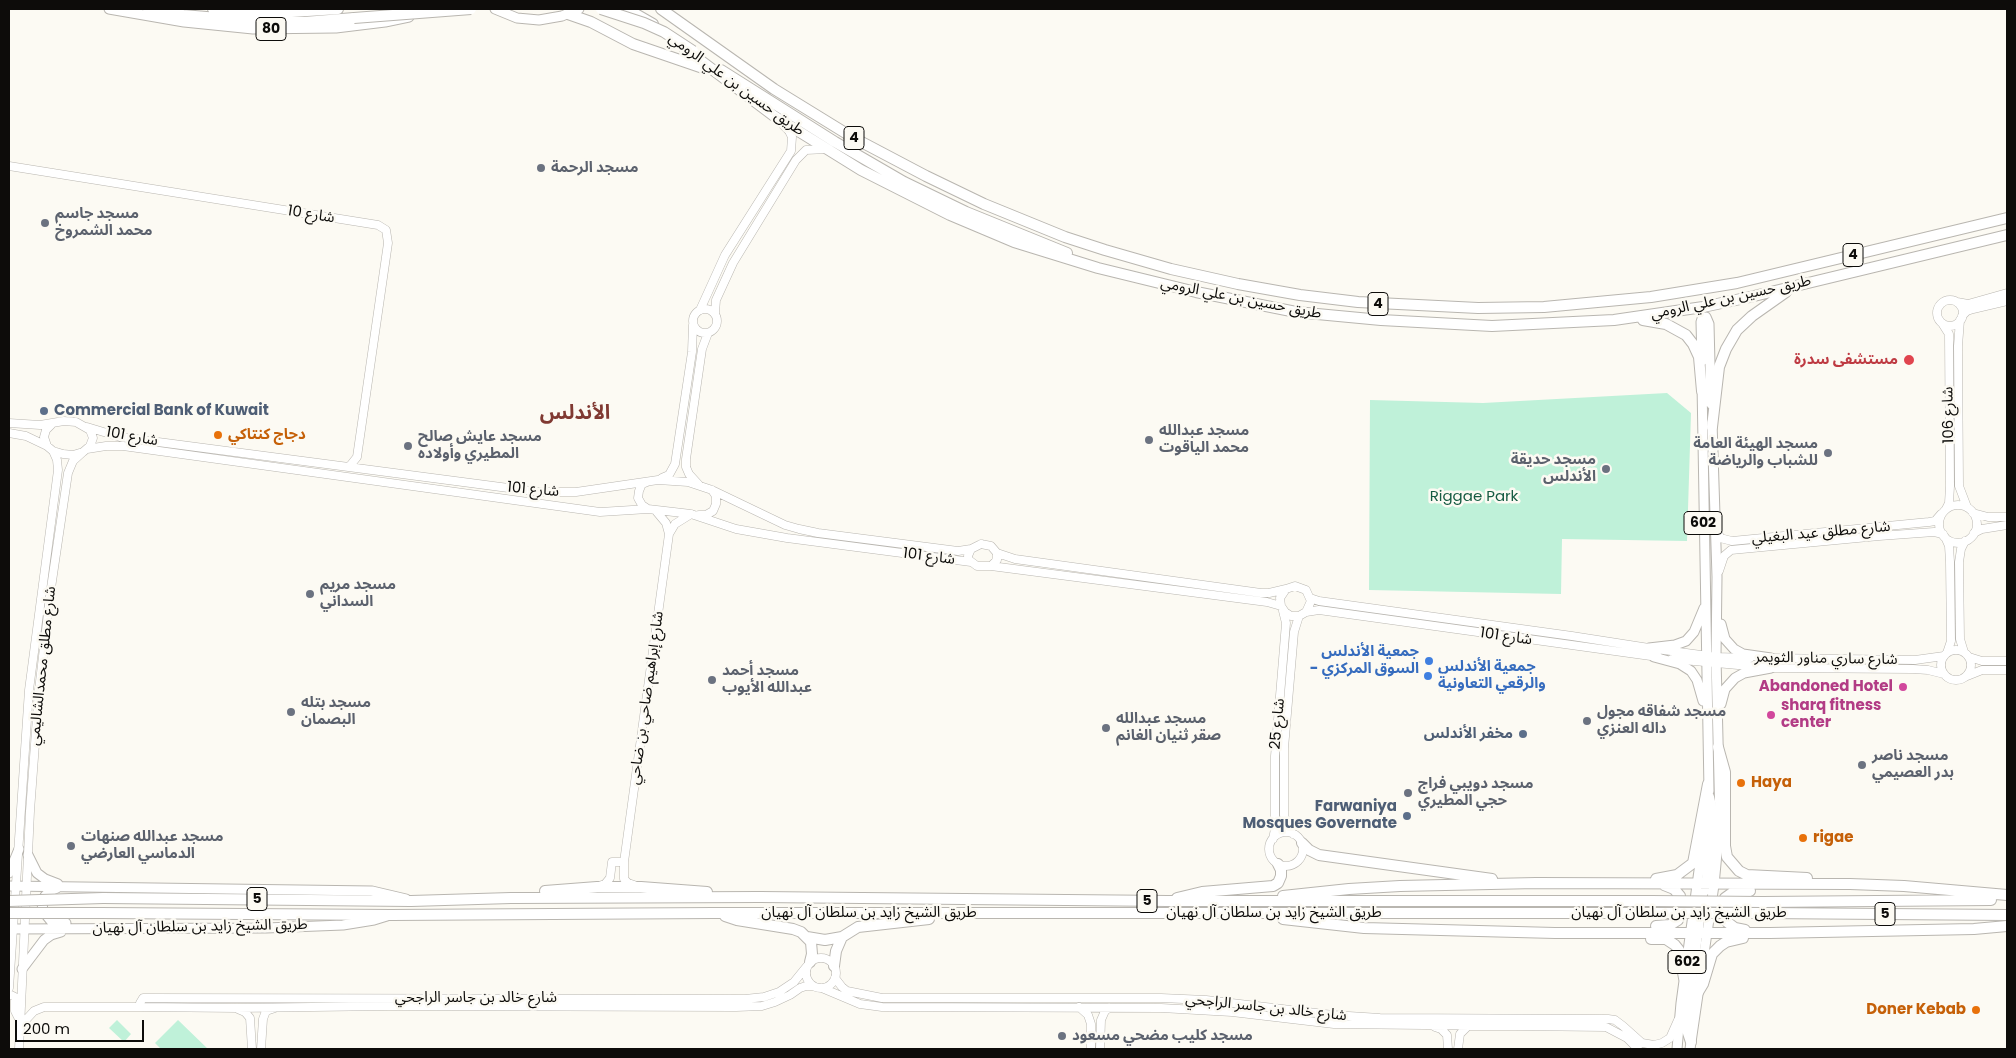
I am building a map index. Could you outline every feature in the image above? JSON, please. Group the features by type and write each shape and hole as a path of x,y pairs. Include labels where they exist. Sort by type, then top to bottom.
{"highway":[{"path":"148,9 183,15 253,21 304,22 471,9"},
{"name":"80","path":"213,9 276,13 338,9"},
{"path":"601,9 616,12 650,26 693,51 835,142 904,182 966,212 1115,272"},
{"name":"طريق حسين بن علي الرومي","path":"627,9 652,23 721,78 774,116 876,178 950,215 1046,253 1196,292 1278,308 1336,316 1492,326 1614,320 1703,307 2007,235"},
{"name":"طريق حسين بن علي الرومي","path":"660,9 773,92 847,140 943,192 1031,230 1171,269 1300,295 1358,302 1478,308 1544,307 1609,302 1699,290 1747,281 2007,218"},
{"path":"568,14 591,22 633,44 696,65 721,78"},
{"path":"1712,427 1719,367 1726,349 1737,330 1780,294 1803,284"},
{"path":"1614,320 1652,321 1666,324 1686,335 1699,357 1702,391"},
{"path":"1718,747 1724,772 1725,846 1732,863 1747,875 1816,878 1850,884"},
{"path":"1595,883 1666,878 1677,875 1693,863 1708,784"},
{"path":"1690,1046 1687,1030 1687,1010 1699,932 1703,924 1713,815 1709,797"},
{"path":"1302,843 1309,850 1319,855 1525,884"},
{"path":"1168,901 1202,892 1274,886 1278,883 1281,876 1278,864"},
{"path":"1235,901 1349,889 1525,884 1660,884 1706,881 1850,884 2007,895"},
{"path":"1555,933 1587,928 1670,925 1678,920 1682,907 1680,896 1674,889 1660,884"},
{"path":"1765,933 1735,928 1727,922 1723,916 1722,907 1725,898 1732,893 1742,891 1830,890 1850,884"},
{"path":"511,898 539,892 596,887 641,887 760,897"},
{"name":"طريق الشيخ زايد بن سلطان آل نهيان","path":"12,902 103,898 411,901 511,898 760,897 1168,901 1763,902 2007,900"},
{"name":"طريق الشيخ زايد بن سلطان آل نهيان","path":"9,913 391,915 714,913 2007,914"},
{"path":"714,913 738,920 793,928 807,937 825,940 842,937 858,927 975,913"},
{"path":"1235,913 1364,928 1555,933 1765,933 1974,929 2007,926"},
{"path":"1555,933 1590,938 1666,939 1679,950 1684,978"},
{"path":"1698,994 1712,954 1720,946 1735,939 1765,933"},
{"path":"807,937 812,948 809,964"},
{"path":"834,966 836,951 842,937"}],"main road":[{"name":"80","path":"109,9 223,27 278,29 363,26 400,19 431,9"},
{"path":"495,9 510,16 532,20 550,19 579,9"},
{"name":"602","path":"1706,881 1720,821 1718,734 1712,660 1706,600 1703,514 1701,324 1702,319 1706,318 1710,324 1717,577 1717,601 1712,660 1707,732 1709,797"},
{"path":"1649,648 1675,645 1689,638 1696,629 1706,600"},
{"path":"1717,601 1720,610 1722,632 1728,643 1740,653 1770,658"},
{"path":"1654,657 1680,664 1694,674 1702,693 1707,732"},
{"path":"1718,734 1722,700 1728,684 1744,674 1771,668"},
{"path":"9,873 19,849"},
{"path":"28,855 37,873 45,879 65,886"},
{"name":"طريق الشيخ زايد بن سلطان آل نهيان","path":"12,886 372,891 411,901"},
{"path":"157,887 56,888 45,896 42,906 47,918 56,923 161,927"},
{"name":"طريق الشيخ زايد بن سلطان آل نهيان","path":"11,929 328,926 374,920 391,915"},
{"path":"22,968 44,940 51,935 73,929"},
{"name":"602","path":"1677,1049 1684,978 1699,932"},
{"name":"602","path":"1690,1046 1698,994 1699,932"}],"street":[{"path":"658,480 670,475 675,464 692,352 694,316 700,310 725,256 791,151 792,137 789,131 774,116"},
{"path":"699,485 689,474 686,467 686,459 702,354 708,332 716,325 714,313 716,300 733,263 796,160 806,150 822,148 828,150"},
{"name":"شارع 10","path":"9,166 378,225 386,230 388,243 357,457"},
{"path":"778,170 784,172 786,176"},
{"path":"2007,293 1968,304 1946,300 1939,305 1937,313 1942,323 1949,325 1961,318 1967,311 2007,301"},
{"path":"1957,302 1962,308 1961,318"},
{"path":"700,310 707,308 714,313"},
{"name":"شارع 106","path":"1961,318 1958,354 1959,486 1970,510"},
{"name":"شارع 106","path":"1942,323 1949,334 1950,486 1949,503 1944,512"},
{"path":"693,325 698,333 708,332"},
{"path":"1949,352 1953,350 1958,354"},
{"path":"9,424 52,424 71,421 87,427 93,438 85,450 68,455 26,436 9,433"},
{"path":"50,448 45,434 52,424"},
{"name":"شارع 101","path":"87,427 120,437 522,490 559,493 648,481 678,480 712,490 784,525 841,536 958,551 971,549"},
{"name":"شارع 101","path":"85,450 106,446 123,446 600,512 652,510 694,515 736,529 865,549 971,562"},
{"name":"شارع مطلق محمدالشاليمي","path":"19,1049 28,855 29,690 58,470 58,460 50,448"},
{"path":"202,457 206,454 204,448"},
{"name":"شارع مطلق محمدالشاليمي","path":"9,988 12,886 19,849 51,588 68,472 73,462 85,450"},
{"path":"349,466 357,457 363,468"},
{"path":"648,481 642,484 638,498 642,505 652,510 666,523 669,534"},
{"path":"494,498 498,492 496,486"},
{"path":"519,501 518,493 522,490"},
{"path":"669,534 675,524 694,515 713,511 716,504 716,496 712,490"},
{"path":"2007,517 1988,517 1956,505 1944,512 1939,525 1948,546 1950,562 1951,641 1941,665 1944,674 1953,680 1961,680 1982,670 2007,670"},
{"path":"1970,510 1976,523 1974,533"},
{"name":"شارع مطلق عيد البغيلي","path":"1714,518 1719,537 1725,541 1732,542 1929,522 1935,521 1944,512"},
{"path":"1967,676 1972,667 1960,639 1959,562 1961,549 1965,541 1974,533 1982,529 2007,525"},
{"name":"شارع مطلق عيد البغيلي","path":"1717,577 1722,558 1731,550 1934,532 1944,536"},
{"name":"شارع إبراهيم ضاحي بن ضاحي","path":"624,862 669,534"},
{"path":"838,545 842,542 841,536"},
{"path":"1944,536 1954,542 1965,541"},
{"path":"865,549 864,542 868,539"},
{"path":"1282,607 1267,602 990,566 977,566 971,562 968,556 971,549 977,545 988,545 997,553 1015,559 1261,593 1299,586 1306,590 1310,598 1310,604 1303,614 1288,614 1282,607 1280,598 1286,589"},
{"path":"990,566 997,560 997,553"},
{"path":"46,563 50,561 52,563 51,588"},
{"path":"1106,581 1110,578 1108,572"},
{"path":"1127,584 1125,578 1130,575"},
{"name":"شارع 101","path":"1310,598 1319,601 1572,636 1712,660"},
{"name":"شارع 25","path":"1273,838 1275,829 1276,748 1286,623 1282,607"},
{"name":"شارع 101","path":"1303,614 1324,610 1654,657 1712,660"},
{"name":"شارع 25","path":"1293,834 1287,825 1284,815 1284,757 1294,632 1303,614"},
{"path":"1946,654 1956,650 1982,661 2007,661"},
{"name":"شارع ساري مناور الثويمر","path":"1712,660 1770,658 1915,660 1946,654"},
{"name":"شارع ساري مناور الثويمر","path":"1712,660 1771,668 1913,669 1944,674"},
{"path":"1282,832 1293,834 1302,843 1302,854 1298,862 1290,866 1278,864 1273,860 1269,852 1273,838 1282,832"},
{"path":"596,887 605,884 610,878 612,862 624,862 623,874 625,881 641,887"},
{"path":"821,958 831,962 834,966 835,978 832,983 822,988 813,986 806,977 809,964 821,958"},
{"name":"شارع خالد بن جاسر الراجحي","path":"141,1007 140,1002 143,998 526,1002 745,999 764,997 779,992 794,982 809,964"},
{"name":"شارع خالد بن جاسر الراجحي","path":"835,978 847,991 872,997 1161,998 1206,1000 1334,1015 1380,1018 1569,1022 1606,1027 1627,1038 1638,1049"},
{"name":"شارع خالد بن جاسر الراجحي","path":"540,1002 762,1006 790,995 800,988 813,986"},
{"name":"شارع خالد بن جاسر الراجحي","path":"822,988 849,1000 871,1006 1200,1009 1334,1024 1433,1026 1615,1020 1642,1043 1658,1047 1670,1038 1680,1017"},
{"path":"9,994 15,997 15,1011 20,1021"},
{"path":"987,998 989,1001 987,1007"},
{"path":"999,1007 997,1003 1000,998"},
{"path":"1200,1009 1208,1006 1206,1000"},
{"name":"شارع خالد بن جاسر الراجحي","path":"20,1021 23,1023 34,1011 44,1007 236,1008 526,1002"},
{"path":"1232,1012 1230,1008 1233,1003"},
{"path":"261,1049 261,1030 266,1011 277,1007"},
{"path":"1079,1007 1088,1015 1091,1031 1091,1049"},
{"path":"236,1008 245,1012 250,1018 252,1049"},
{"path":"1100,1049 1100,1031 1103,1016 1109,1008"},
{"path":"1334,1015 1330,1019 1334,1024"},
{"path":"1433,1026 1441,1028 1447,1035 1448,1048 1454,1044 1458,1048"},
{"path":"1458,1048 1460,1034 1468,1026"},
{"path":"252,1030 258,1027 261,1030"},
{"path":"1091,1031 1097,1028 1100,1031"}],"green space":[{"name":"Riggae Park","path":"1667,393 1691,413 1687,541 1562,539 1561,594 1369,590 1370,400 1483,403"},
{"path":"117,1020 131,1034 124,1042 109,1028"},
{"path":"178,1020 208,1049 161,1049 155,1043"}],"place":[{"name":"مسجد الرحمة","path":"541,168"},
{"name":"مسجد جاسم محمد الشمروخ","path":"45,223"},
{"name":"مستشفى سدرة","path":"1909,360"},
{"name":"Commercial Bank of Kuwait","path":"44,411"},
{"name":"دجاج كنتاكي","path":"218,435"},
{"name":"مسجد عبدالله محمد الياقوت","path":"1149,440"},
{"name":"مسجد عايش صالح المطيري وأولاده","path":"408,446"},
{"name":"مسجد الهيئة العامة للشباب والرياضة","path":"1828,453"},
{"name":"مسجد حديقة الأندلس","path":"1606,469"},
{"name":"مسجد مريم السداني","path":"310,594"},
{"name":"جمعية الأندلس - السوق المركزي","path":"1429,661"},
{"name":"جمعية الأندلس والرقعي التعاونية","path":"1428,676"},
{"name":"مسجد أحمد عبدالله الأيوب","path":"712,680"},
{"name":"Abandoned Hotel","path":"1903,687"},
{"name":"مسجد بتله البصمان","path":"291,712"},
{"name":"sharq fitness center","path":"1771,715"},
{"name":"مسجد شفاقه مجول داله العنزي","path":"1587,721"},
{"name":"مسجد عبدالله صقر ثنيان الغانم","path":"1106,728"},
{"name":"مخفر الأندلس","path":"1523,734"},
{"name":"مسجد ناصر بدر العصيمي","path":"1862,765"},
{"name":"Haya","path":"1741,783"},
{"name":"مسجد دويبي فراج حجي المطيري","path":"1408,793"},
{"name":"Farwaniya Mosques Governate","path":"1407,816"},
{"name":"rigae","path":"1803,838"},
{"name":"مسجد عبدالله صنهات الدماسي العارضي","path":"71,846"},
{"name":"Doner Kebab","path":"1976,1010"},
{"name":"مسجد كليب مضحي مسعود","path":"1062,1036"}],"district":[{"name":"الأندلس","path":"575,414"}]}
